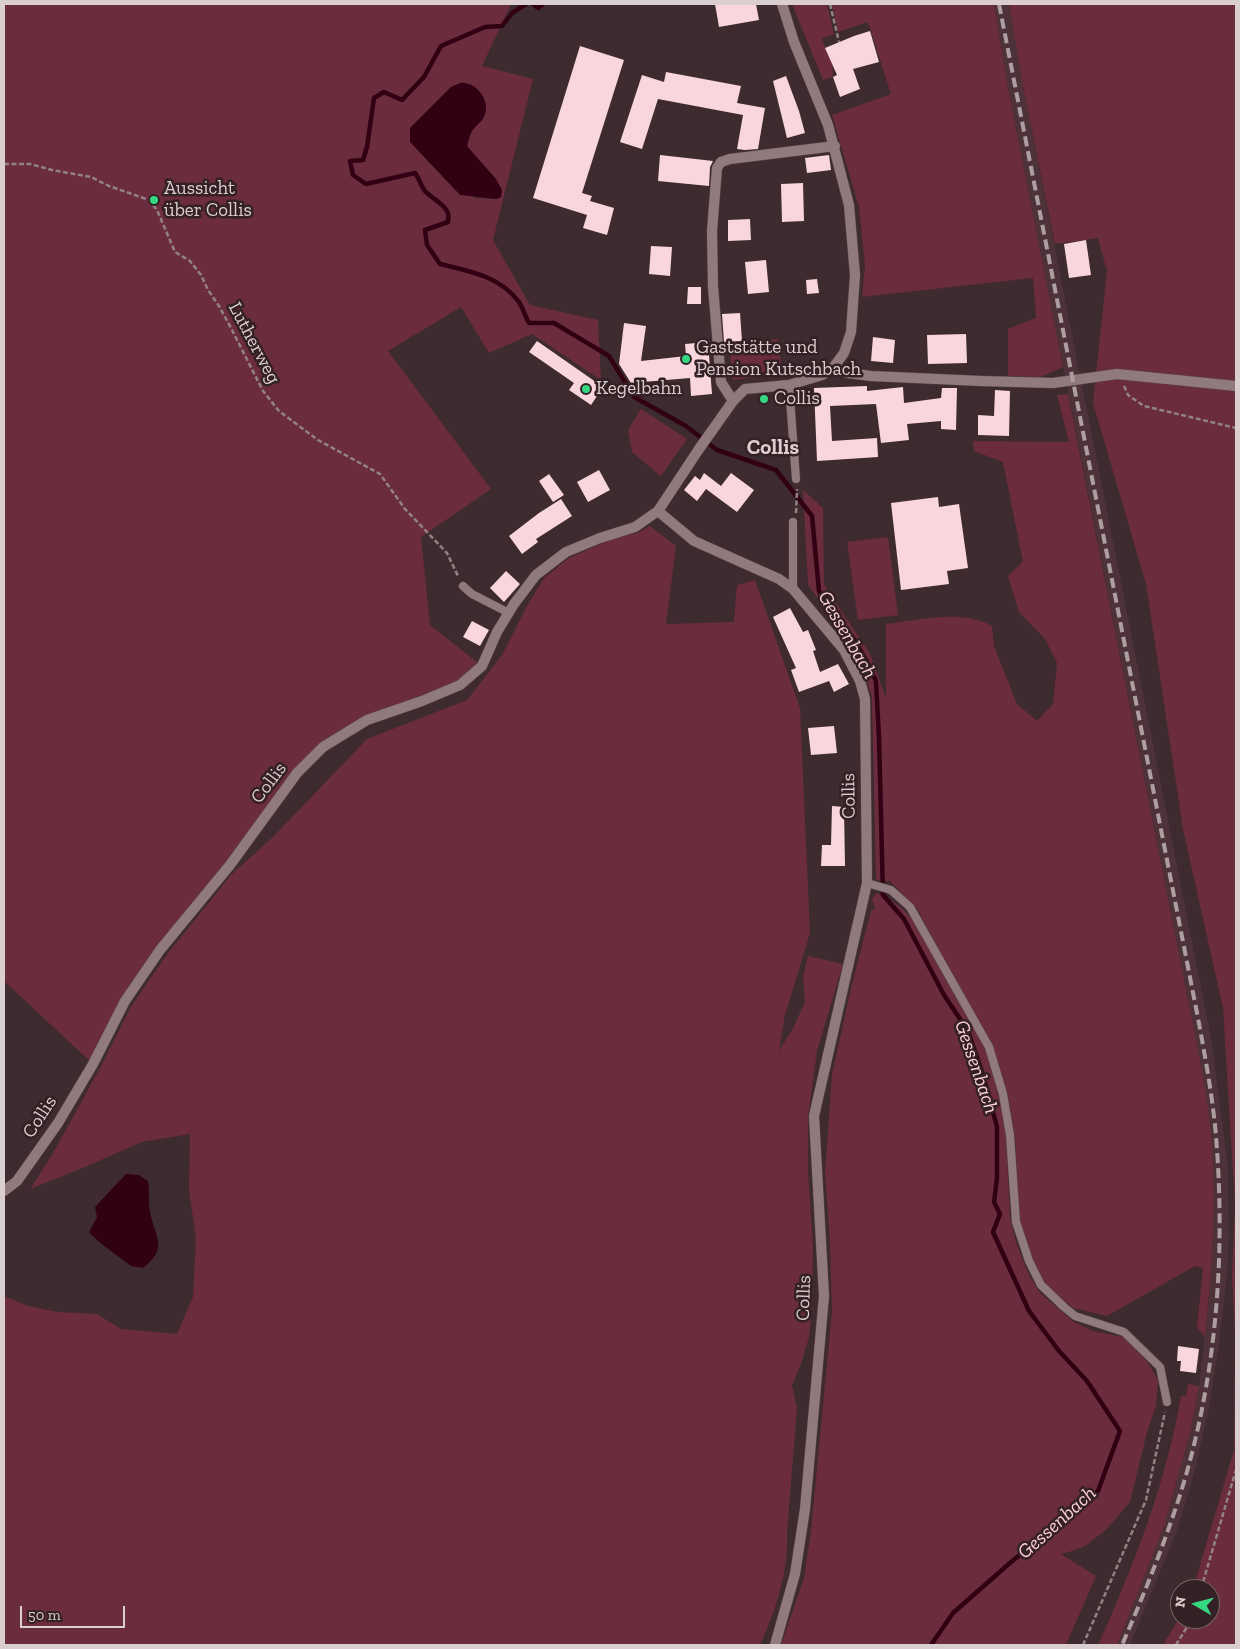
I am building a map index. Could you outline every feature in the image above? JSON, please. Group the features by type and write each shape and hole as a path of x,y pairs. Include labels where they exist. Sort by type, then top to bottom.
{"street":[{"path":"782,4 794,42 828,125 849,205 855,275 851,332 844,353 833,368 848,373 871,376 990,382 1053,383 1117,374 1236,386"},
{"path":"733,401 721,382 713,287 712,231 717,168 721,162 730,159 835,146"},
{"name":"Collis","path":"4,1191 17,1181 58,1123 93,1064 124,1001 160,950 230,865 297,773 323,746 367,720 422,701 460,685 482,666 497,632 508,613 536,575 566,552 600,538 635,527 658,510 714,427 733,401 745,390 789,385 822,375 833,368"},
{"name":"Collis","path":"658,510 694,541 779,579 793,589 844,650 860,682 865,699 872,884 853,952 814,1116 824,1296 804,1510 795,1574 775,1645"}],"lane":[{"path":"789,385 796,483"},
{"path":"793,522 793,589"},
{"path":"463,586 472,594 508,613"},
{"path":"872,884 891,890 910,907 989,1048 1003,1094 1010,1135 1016,1222 1029,1262 1041,1285 1075,1316 1124,1332 1160,1367 1167,1402"}],"path":[{"path":"830,4 839,42"},
{"name":"Lutherweg","path":"4,164 30,164 91,177 109,186 149,200 157,210 175,252 190,261 201,275 208,290 232,328 263,391 279,410 318,440 380,474 405,509 446,553 463,586"},
{"path":"1117,374 1128,395 1144,406 1236,428"},
{"path":"796,483 797,510"},
{"path":"1083,1645 1146,1500 1167,1402"},
{"path":"1204,1579 1236,1470"},
{"path":"1176,1645 1186,1629"}],"shaded area":[{"path":"4,4 511,4 482,66 533,79 493,240 530,305 598,320 601,380 532,334 489,353 461,307 388,351 491,489 421,537 430,625 482,666 454,688 367,720 323,747 160,950 93,1064 4,981","holes":["451,87 484,117 471,132 467,146 501,197 497,199 474,198"]},
{"path":"792,4 827,4 834,34 822,39 832,63 833,77 823,80"},
{"path":"832,4 994,4 1008,87 1063,367 1041,377 1008,376 1008,329 1036,318 1033,278 862,297 865,266 859,207 832,115 891,94 868,22 838,32"},
{"path":"994,4 1009,4 1023,86 1212,1043 1228,1168 1229,1235 1227,1275 1210,1401 1196,1467 1178,1528 1130,1645 1117,1645 1164,1526 1190,1435 1199,1386 1208,1308 1213,1234 1212,1169 1208,1110 1197,1045 1008,87"},
{"path":"1009,4 1236,4 1236,1645 1163,1645 1173,1629 1220,1629 1220,1579 1196,1579 1234,1450 1235,1334 1232,1277 1235,1204 1223,1008 1183,829 1146,584 1093,403 1107,271 1098,238 1055,244 1023,86"},
{"path":"460,83 466,83 477,89 485,100 486,113 472,131 467,146 496,179 502,190 501,197 497,199 460,195 410,142 410,128 451,87"},
{"path":"778,339 782,374 733,380 729,345"},
{"path":"1068,394 1208,1108 1214,1194 1205,1337 1197,1327 1203,1268 1195,1266 1107,1316 1073,1308 1046,1285 1030,1253 1019,1222 1015,1136 1007,1092 990,1044 917,909 890,881 876,880 872,697 859,656 808,585 803,490 823,508 824,585 870,654 886,698 886,624 926,618 967,618 992,626 994,646 1017,704 1037,721 1053,704 1057,663 1045,639 1019,612 1008,576 1023,562 1003,462 974,451 973,441 1069,442 1057,395"},
{"path":"641,409 687,439 661,476 632,452 628,430"},
{"path":"650,526 676,546 666,624 734,622 737,585 755,580 800,708 810,933 785,1015 779,1051 793,1028 805,1002 803,977 808,956 843,964 817,1051 808,1117 808,1171 813,1247 809,1337 792,1385 797,1408 784,1576 776,1604 760,1645 4,1645 4,1296 28,1306 58,1312 97,1314 121,1329 177,1334 193,1297 196,1238 189,1190 190,1134 142,1142 30,1189 52,1155 132,1005 168,953 232,874 273,837 367,739 467,700 502,655 527,606 544,578 569,558 612,539 637,533"},
{"path":"888,537 898,615 858,620 847,542"},
{"path":"876,893 896,904 913,920 980,1037 989,1059 1002,1107 1006,1136 1010,1217 1016,1243 1029,1275 1040,1293 1074,1322 1093,1331 1123,1337 1147,1361 1158,1380 1156,1406 1147,1432 1130,1502 1106,1530 1085,1546 1061,1554 1096,1576 1066,1645 781,1645 804,1578 811,1531 832,1311 825,1172 832,1075 851,988 871,911 875,909 872,900"},
{"path":"126,1174 139,1175 148,1181 149,1208 157,1235 158,1248 151,1261 143,1268 131,1266 89,1232 97,1217 95,1207"},
{"path":"1188,1384 1199,1386 1190,1434 1164,1526 1117,1645 1098,1645 1124,1585 1158,1492 1175,1428 1181,1396 1186,1396"}],"building":[{"path":"715,4 756,4 759,20 719,27"},
{"path":"870,31 879,62 853,69 860,89 840,97 833,77 837,75 825,48"},
{"path":"580,46 624,60 582,193 592,196 590,201 614,208 607,235 583,228 587,215 533,198"},
{"path":"666,72 741,86 737,103 765,108 758,149 737,149 743,115 658,99 642,149 620,142 642,75 664,82"},
{"path":"786,76 805,133 787,138 773,81"},
{"path":"660,155 713,161 710,167 709,186 658,181"},
{"path":"829,155 831,170 807,173 805,158"},
{"path":"803,183 804,221 782,222 781,184"},
{"path":"750,219 751,240 728,241 728,220"},
{"path":"1086,240 1091,275 1069,278 1064,244"},
{"path":"651,246 672,247 670,276 649,274"},
{"path":"766,260 769,292 748,294 745,262"},
{"path":"817,279 819,293 807,294 806,280"},
{"path":"688,287 701,287 701,304 687,304"},
{"path":"740,313 742,341 724,342 722,314"},
{"name":"Gaststätte und Pension Kutschbach","path":"624,323 646,326 641,361 686,356 685,344 708,342 712,394 691,396 690,378 631,383 619,364"},
{"path":"966,334 967,363 928,364 927,335"},
{"path":"873,337 895,340 893,363 871,361"},
{"path":"537,341 603,387 591,405 569,390 574,383 529,352"},
{"path":"867,386 867,391 903,387 904,403 941,398 942,388 957,388 956,430 941,429 941,421 907,424 909,440 881,443 876,404 830,406 832,441 877,438 878,457 817,461 814,388"},
{"path":"995,390 1010,391 1009,436 978,435 978,415 994,416"},
{"path":"599,470 610,490 588,502 577,482"},
{"path":"704,473 721,486 731,473 754,490 737,512 706,489 697,501 684,490 695,476 700,480"},
{"path":"549,474 564,495 553,502 539,481"},
{"path":"938,497 939,507 959,504 968,568 947,571 949,584 901,590 891,503"},
{"path":"561,499 572,516 536,539 538,542 522,554 509,536"},
{"path":"506,571 520,584 504,602 490,588"},
{"path":"790,608 803,632 808,630 816,650 813,651 820,672 838,664 849,684 834,692 829,681 799,692 791,670 796,668 773,617"},
{"path":"472,621 489,630 480,646 463,637"},
{"path":"834,726 837,753 811,755 808,728"},
{"path":"832,806 844,807 845,866 821,866 822,845 831,845"},
{"path":"1178,1346 1199,1349 1196,1373 1180,1371 1181,1361 1177,1361"}],"waterway":[{"name":"Gessenbach","path":"526,4 512,13 502,26 485,27 441,46 424,77 402,100 384,92 374,98 367,147 363,160 350,161 353,175 366,184 415,173 425,191 445,208 449,216 448,222 425,230 427,245 440,264 473,272 493,280 503,286 519,302 529,323 554,323 609,356 634,397 686,426 717,450 776,470 812,516 819,591 835,616 854,639 876,681 883,895 904,919 944,995 968,1031 983,1075 997,1127 997,1178 994,1202 1000,1214 993,1232 1029,1311 1059,1351 1087,1381 1120,1431 1098,1491 1060,1524 1011,1562 953,1613 931,1645"},
{"name":"Gessenbach","path":"533,4 538,8 543,4"}],"railway":[{"path":"999,4 1197,1013 1215,1125 1220,1215 1219,1260 1212,1350 1205,1395 1196,1439 1184,1482 1155,1565 1122,1645"}],"place":[{"name":"Aussicht über Collis","path":"154,200"},
{"name":"Gaststätte und Pension Kutschbach","path":"686,359"},
{"name":"Kegelbahn","path":"586,389"},
{"name":"Collis","path":"764,399"}],"district":[{"name":"Collis","path":"773,448"}]}
